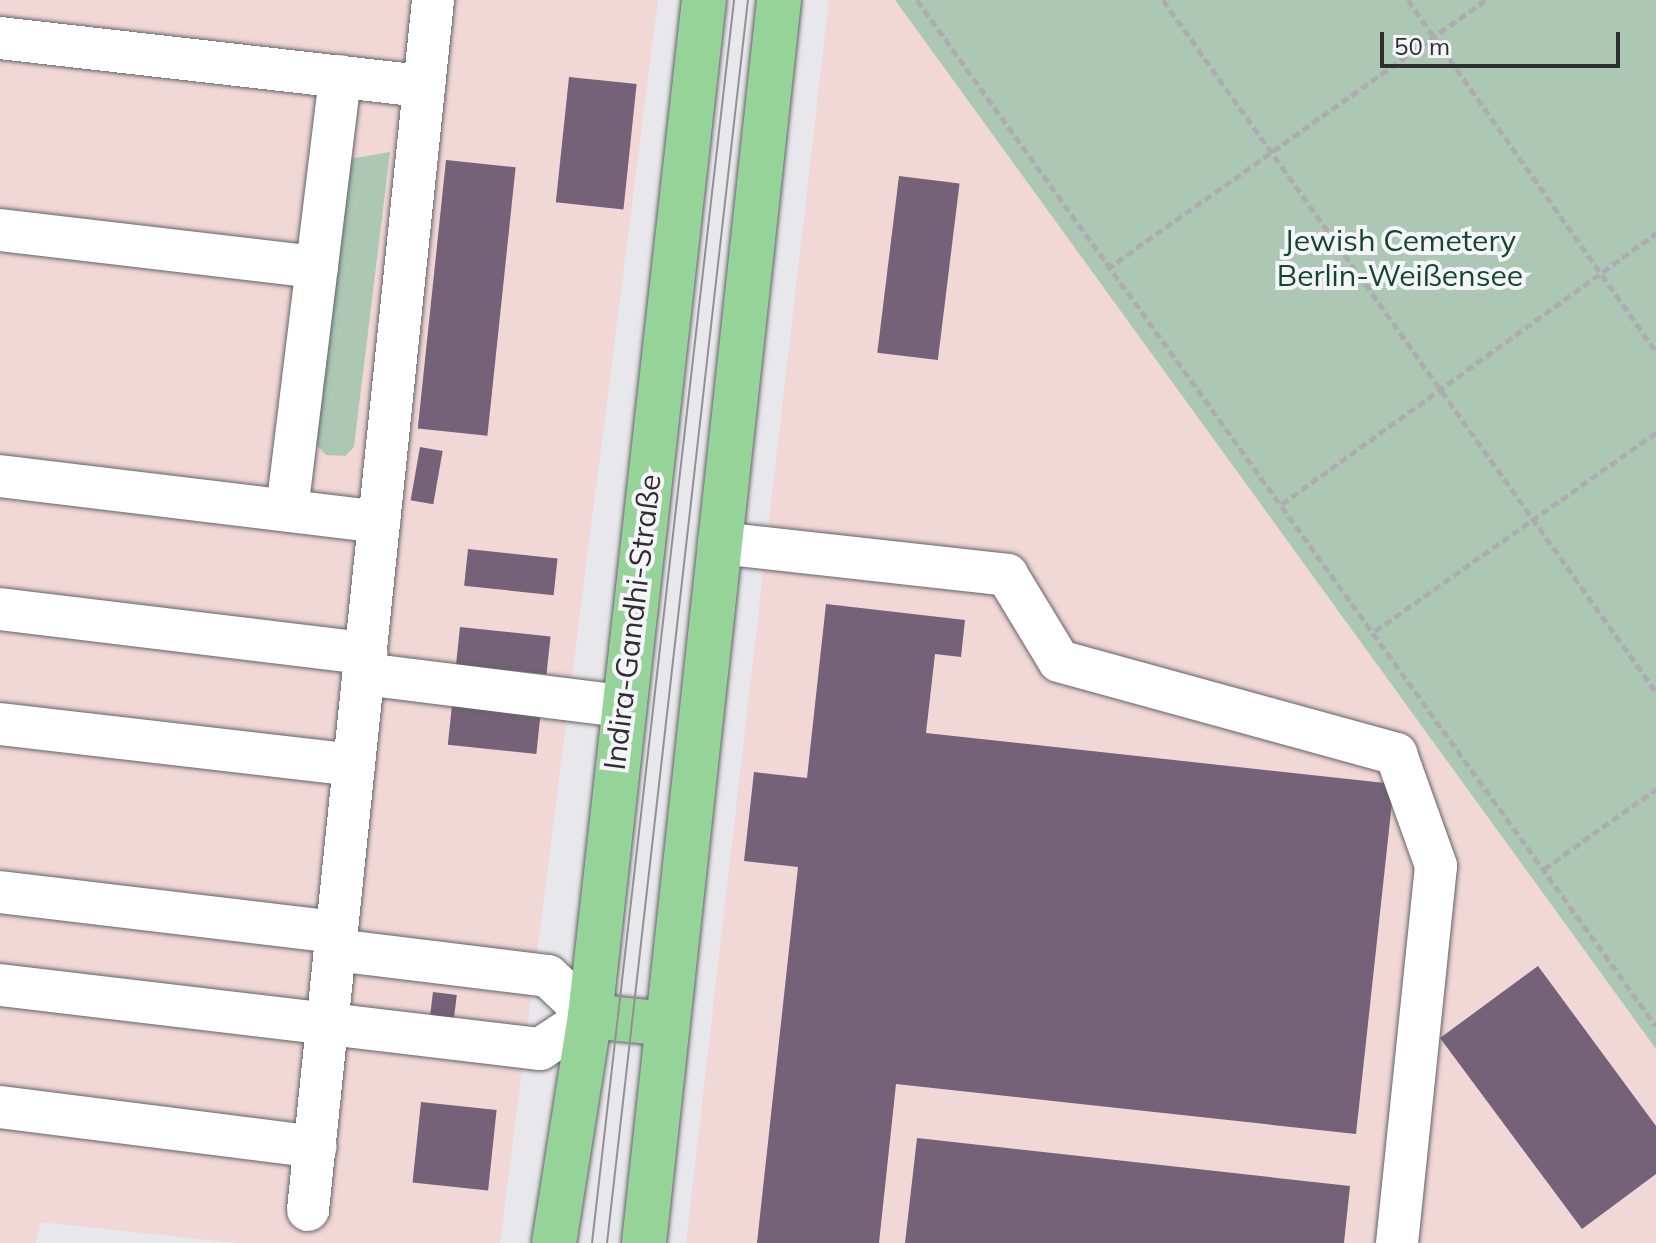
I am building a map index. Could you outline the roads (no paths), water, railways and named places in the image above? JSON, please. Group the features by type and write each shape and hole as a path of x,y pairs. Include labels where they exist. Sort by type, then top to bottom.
{"main road":[{"name":"Indira-Gandhi-Straße","path":"554,1243 590,1016 621,706 704,0"},
{"path":"644,1243 779,0"},
{"path":"590,1016 667,1024"}],"lane":[{"path":"308,1210 433,0"},
{"path":"0,38 424,86"},
{"path":"287,510 340,76"},
{"path":"0,230 317,267"},
{"path":"0,476 379,522"},
{"path":"719,543 1007,575 1059,661 1396,754 1436,866 1397,1243"},
{"path":"0,609 621,706"},
{"path":"0,724 354,765"},
{"path":"0,892 336,941 548,976 590,1016 540,1049 0,985"},
{"path":"0,1107 315,1147"}],"tram line":[{"path":"592,1243 734,0"},
{"path":"607,1243 748,0"}],"park label":[{"name":"Jewish Cemetery Berlin-Weißensee","path":"1400,257"}]}
